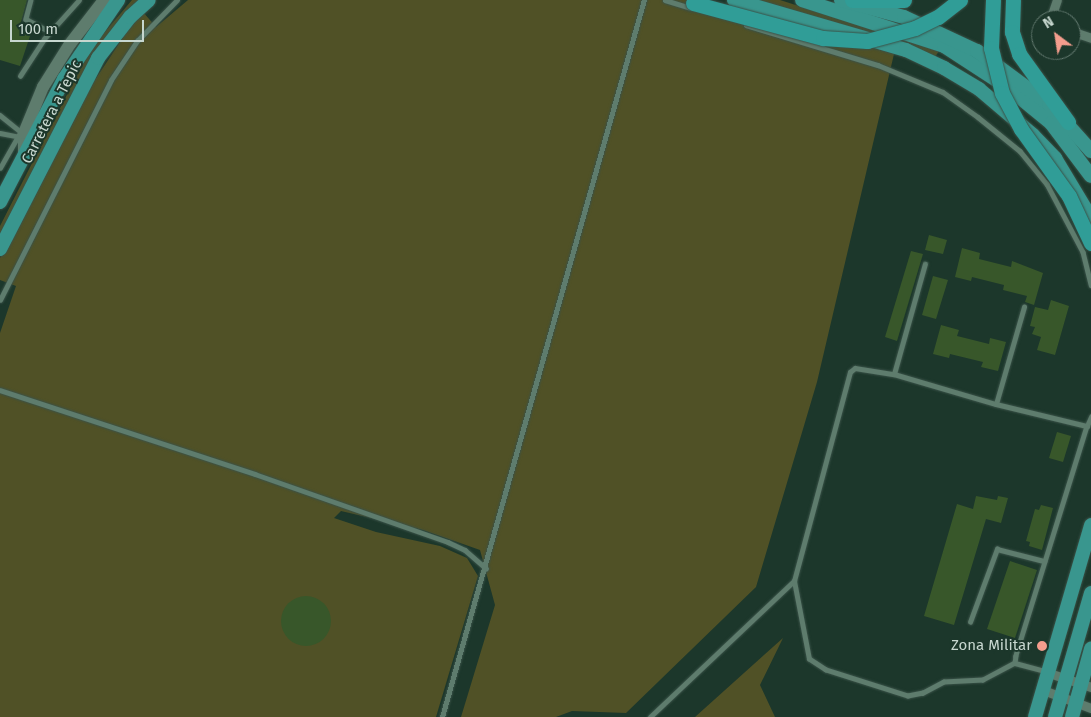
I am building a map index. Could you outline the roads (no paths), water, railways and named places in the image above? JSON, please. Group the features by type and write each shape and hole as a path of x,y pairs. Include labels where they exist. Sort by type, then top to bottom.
{"highway":[{"name":"Carretera a Tepic","path":"0,202 24,155 23,135 118,0"},
{"name":"Carretera a Tepic","path":"0,249 98,58 130,17 149,0"},
{"path":"734,0 906,50 944,68 979,89 1033,135 1055,158 1091,218"},
{"path":"802,0 944,46 1007,87 1051,123 1091,176"},
{"path":"841,0 904,17 977,50 1010,72 1068,122"},
{"path":"852,0 904,0"},
{"path":"689,1 823,38 867,41 915,28 938,17 960,0"},
{"path":"992,0 991,48 1002,93 1021,128 1069,196 1091,243"},
{"path":"1012,0 1012,32 1019,54 1068,122 1090,147"},
{"path":"1036,717 1091,525"},
{"path":"1055,717 1091,593"},
{"path":"1072,717 1076,703 1086,685 1091,650"}],"main road":[{"path":"23,135 43,87 70,44 104,0"}],"street":[{"path":"1049,673 1086,685"},
{"path":"1043,690 1091,708"}],"lane":[{"path":"31,0 26,19 50,32"},
{"path":"20,76 50,32 79,0"},
{"path":"0,300 111,80 137,41 177,0"},
{"path":"442,717 486,568 644,0"},
{"path":"665,0 878,65 944,92 1020,151 1047,184 1083,252 1091,285"},
{"path":"0,115 23,135"},
{"path":"0,133 23,135"},
{"path":"0,168 23,135"},
{"path":"894,374 925,264"},
{"path":"996,404 1024,307"},
{"path":"1049,673 1015,663 983,680 944,682 916,696 898,694 826,670 809,659 794,581 850,372 860,367 894,374 996,404 1088,426"},
{"path":"0,390 256,474 448,542 465,550 486,568"},
{"path":"1015,663 1044,561 1091,417"},
{"path":"970,622 993,552 1002,549 1044,561"},
{"path":"650,717 794,581"}],"place":[{"name":"Zona Militar","path":"1042,646"}]}
